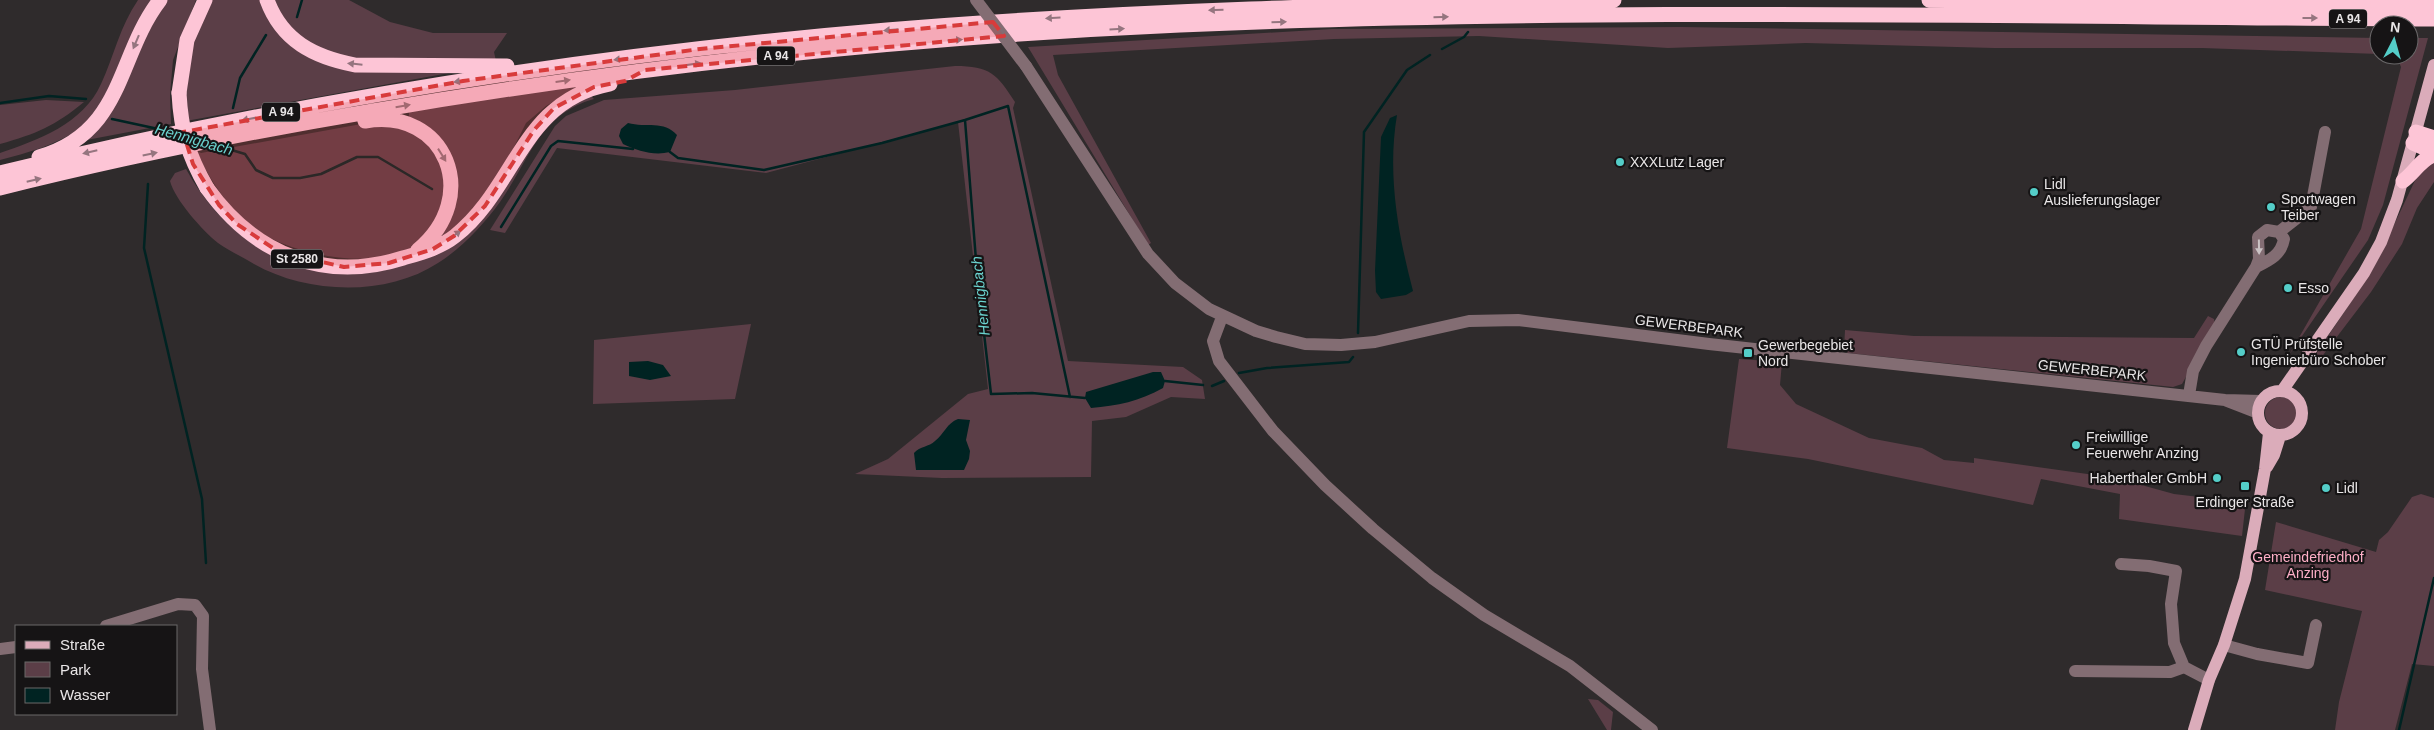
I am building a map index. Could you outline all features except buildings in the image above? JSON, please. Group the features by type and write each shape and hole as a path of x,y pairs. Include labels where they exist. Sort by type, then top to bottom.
{"highway":[{"path":"2,173 15,164 48,154 77,138 99,118 118,88 143,28 160,0"},
{"name":"St 2580","path":"205,0 187,40 179,93 184,138 193,164 207,188 237,224 257,240 299,260 344,267 389,263 411,256"},
{"path":"267,0 275,18 302,47 316,55 336,61 355,65 494,66 543,63 561,66"},
{"name":"A 94","path":"2,173 232,122 396,92 561,66 789,39 988,22 1201,10 1421,3 1614,0"},
{"name":"A 94","path":"1929,0 2434,5"},
{"name":"A 94","path":"0,188 68,172 320,120 464,96 645,70 788,54 999,36 1176,26 1355,19 1724,14 2434,19"},
{"path":"411,256 433,249 454,236 485,206 534,130 554,108 594,87 625,81 645,70"},
{"path":"320,120 342,125 376,119 402,122 424,133 440,150 448,164 451,177 450,206 440,229 411,256"},
{"path":"2415,138 2434,138"},
{"path":"2402,181 2414,173 2421,163 2434,153 2415,138"}],"main road":[{"path":"2282,391 2368,265 2392,217 2434,65"},
{"path":"2295,396 2304,360"},
{"path":"2282,391 2295,396 2302,406 2302,419 2292,433 2275,434 2260,423 2259,407 2271,393 2282,391"},
{"path":"2194,730 2208,680 2224,645 2245,579 2266,469 2274,455 2275,434"}],"street":[{"name":"GEWERBEPARK","path":"976,0 1026,66 1148,254 1185,292 1222,317 1270,335 1320,345 1375,342 1469,321 1518,320 1726,346 2189,395 2259,407"},
{"path":"2279,232 2311,207 2325,132"},
{"path":"2189,395 2193,371 2206,346 2256,267 2259,259 2258,237 2267,230 2279,232 2284,239 2282,249 2272,259 2256,267"},
{"path":"1222,317 1213,341 1219,361 1273,431 1325,485 1373,530 1432,578 1484,615 1570,666 1652,730"},
{"path":"2121,564 2149,566 2176,572 2171,627 2174,643 2184,667 2208,680"},
{"path":"109,625 178,604 195,605 203,616 202,669 210,730"},
{"path":"2224,645 2257,654 2308,663 2316,625"},
{"path":"0,649 15,647"},
{"path":"2075,671 2170,672 2184,667"}],"highlighted area":[{"path":"993,22 1004,36 645,70 625,81 594,87 554,108 534,130 485,206 454,236 433,249 389,263 344,267 279,252 237,224 219,205 193,164 183,132 463,81 700,49"}],"green space":[{"path":"138,0 154,0 122,69 102,104 91,118 79,129 61,140 0,160 0,153 58,129 83,110 101,84 122,31"},
{"path":"165,0 196,0 173,60 170,95 171,124 76,142"},
{"path":"211,0 261,0 316,60 449,73 186,121 185,108 192,42"},
{"path":"272,0 349,0 390,22 433,33 507,33 494,52 496,61 353,59 324,53 299,38 283,20"},
{"path":"1681,27 2369,38 2369,54 2202,48 1994,48 1806,43 1668,48 1479,36 1334,39 1053,55 1058,75 1151,243 1148,245 1028,47 1332,29"},
{"path":"2419,38 2428,38 2383,205 2368,240 2289,355 2361,229 2400,65 2419,65"},
{"path":"967,66 985,70 997,78 1015,102 1013,108 1068,361 1183,367 1202,380 1205,399 1171,397 1126,417 1092,421 1091,477 942,478 855,474 888,459 968,394 988,389 958,122 766,173 557,148 505,233 490,230 555,126 566,116 604,100 735,90"},
{"path":"581,85 546,106 526,123 502,171 466,218 443,236 440,231 456,195 418,121 409,117 409,111"},
{"path":"590,95 594,99 575,106 548,127 528,155 500,202 464,243 438,263 417,274 395,282 371,286 322,286 275,274 227,249 212,238 183,206 170,181 175,173 186,169 209,204 223,219 238,233 272,255 292,263 334,273 357,274 379,271 400,266 439,248 474,221 502,188 528,144 546,121 557,111 572,102"},
{"path":"46,100 84,102 45,128 0,144 0,105"},
{"path":"378,121 420,134 447,171 443,212 434,226 419,243 403,252 383,257 360,259 337,257 291,247 272,239 246,221 229,204 214,184 197,151 201,153"},
{"path":"2434,161 2434,182 2417,208 2402,244 2371,292 2314,367 2308,366 2373,269 2420,170"},
{"path":"2208,316 2214,319 2215,325 2182,384 2173,387 1848,353 1844,350 1845,330 1914,336 2194,338"},
{"path":"751,324 735,399 593,404 594,340"},
{"path":"1739,359 1782,362 1780,385 1796,404 1869,438 1922,448 1944,460 1974,463 1974,458 2116,478 2174,494 2242,502 2245,509 2242,536 2119,519 2120,494 2041,479 2033,505 1808,459 1727,448"},
{"path":"2281,397 2293,401 2297,413 2293,425 2281,429 2269,425 2265,413 2269,401"},
{"name":"Gemeindefriedhof Anzing","path":"2421,494 2434,498 2434,666 2412,664 2395,730 2335,730 2339,702 2362,611 2265,590 2276,522 2376,552 2379,540 2388,532 2412,497"},
{"path":"1588,699 1598,700 1613,712 1611,730 1607,730"}],"water":[{"path":"1397,115 1393,159 1396,204 1403,248 1413,291 1406,295 1381,299 1376,292 1375,271 1381,137 1390,118"},
{"path":"628,123 661,126 672,130 677,135 670,152 646,152 623,144 619,136 621,129"},
{"path":"648,361 663,365 671,376 650,380 629,376 629,362"},
{"path":"1153,372 1161,372 1165,381 1163,388 1137,400 1091,408 1085,398 1086,392"},
{"path":"958,419 970,420 966,440 970,451 964,470 916,470 914,453 933,443 951,423"}],"waterway":[{"path":"297,17 302,0"},
{"name":"Hennigbach","path":"1442,49 1464,37 1468,32"},
{"path":"233,108 240,78 266,35"},
{"name":"Hennigbach","path":"1358,333 1364,132 1407,70 1430,55"},
{"name":"Hennigbach","path":"0,103 49,96 86,99"},
{"name":"Hennigbach","path":"965,120 1008,106 1070,397"},
{"name":"Hennigbach","path":"112,119 163,130"},
{"name":"Hennigbach","path":"670,152 678,158 764,170 882,143 965,120 977,273 991,394 1032,393 1085,398"},
{"name":"Hennigbach","path":"501,227 551,146 558,141 633,149"},
{"name":"Hennigbach","path":"218,146 245,154 256,170 273,178 300,178 321,174 357,157 378,157 432,189"},
{"path":"148,184 144,248 202,499 206,563"},
{"name":"Hennigbach","path":"1239,373 1267,368 1349,362 1353,357"},
{"name":"Hennigbach","path":"1165,381 1203,385"},
{"name":"Hennigbach","path":"1212,386 1224,381"},
{"path":"2399,730 2434,578"}],"place":[{"name":"XXXLutz Lager","path":"1620,162"},
{"name":"Lidl Auslieferungslager","path":"2034,192"},
{"name":"Sportwagen Teiber","path":"2271,207"},
{"name":"Esso","path":"2288,288"},
{"name":"GTÜ Prüfstelle Ingenierbüro Schober","path":"2241,352"},
{"name":"Gewerbegebiet Nord","path":"1748,353"},
{"name":"Freiwillige Feuerwehr Anzing","path":"2076,445"},
{"name":"Haberthaler GmbH","path":"2217,478"},
{"name":"Erdinger Straße","path":"2245,486"},
{"name":"Lidl","path":"2326,488"}]}
